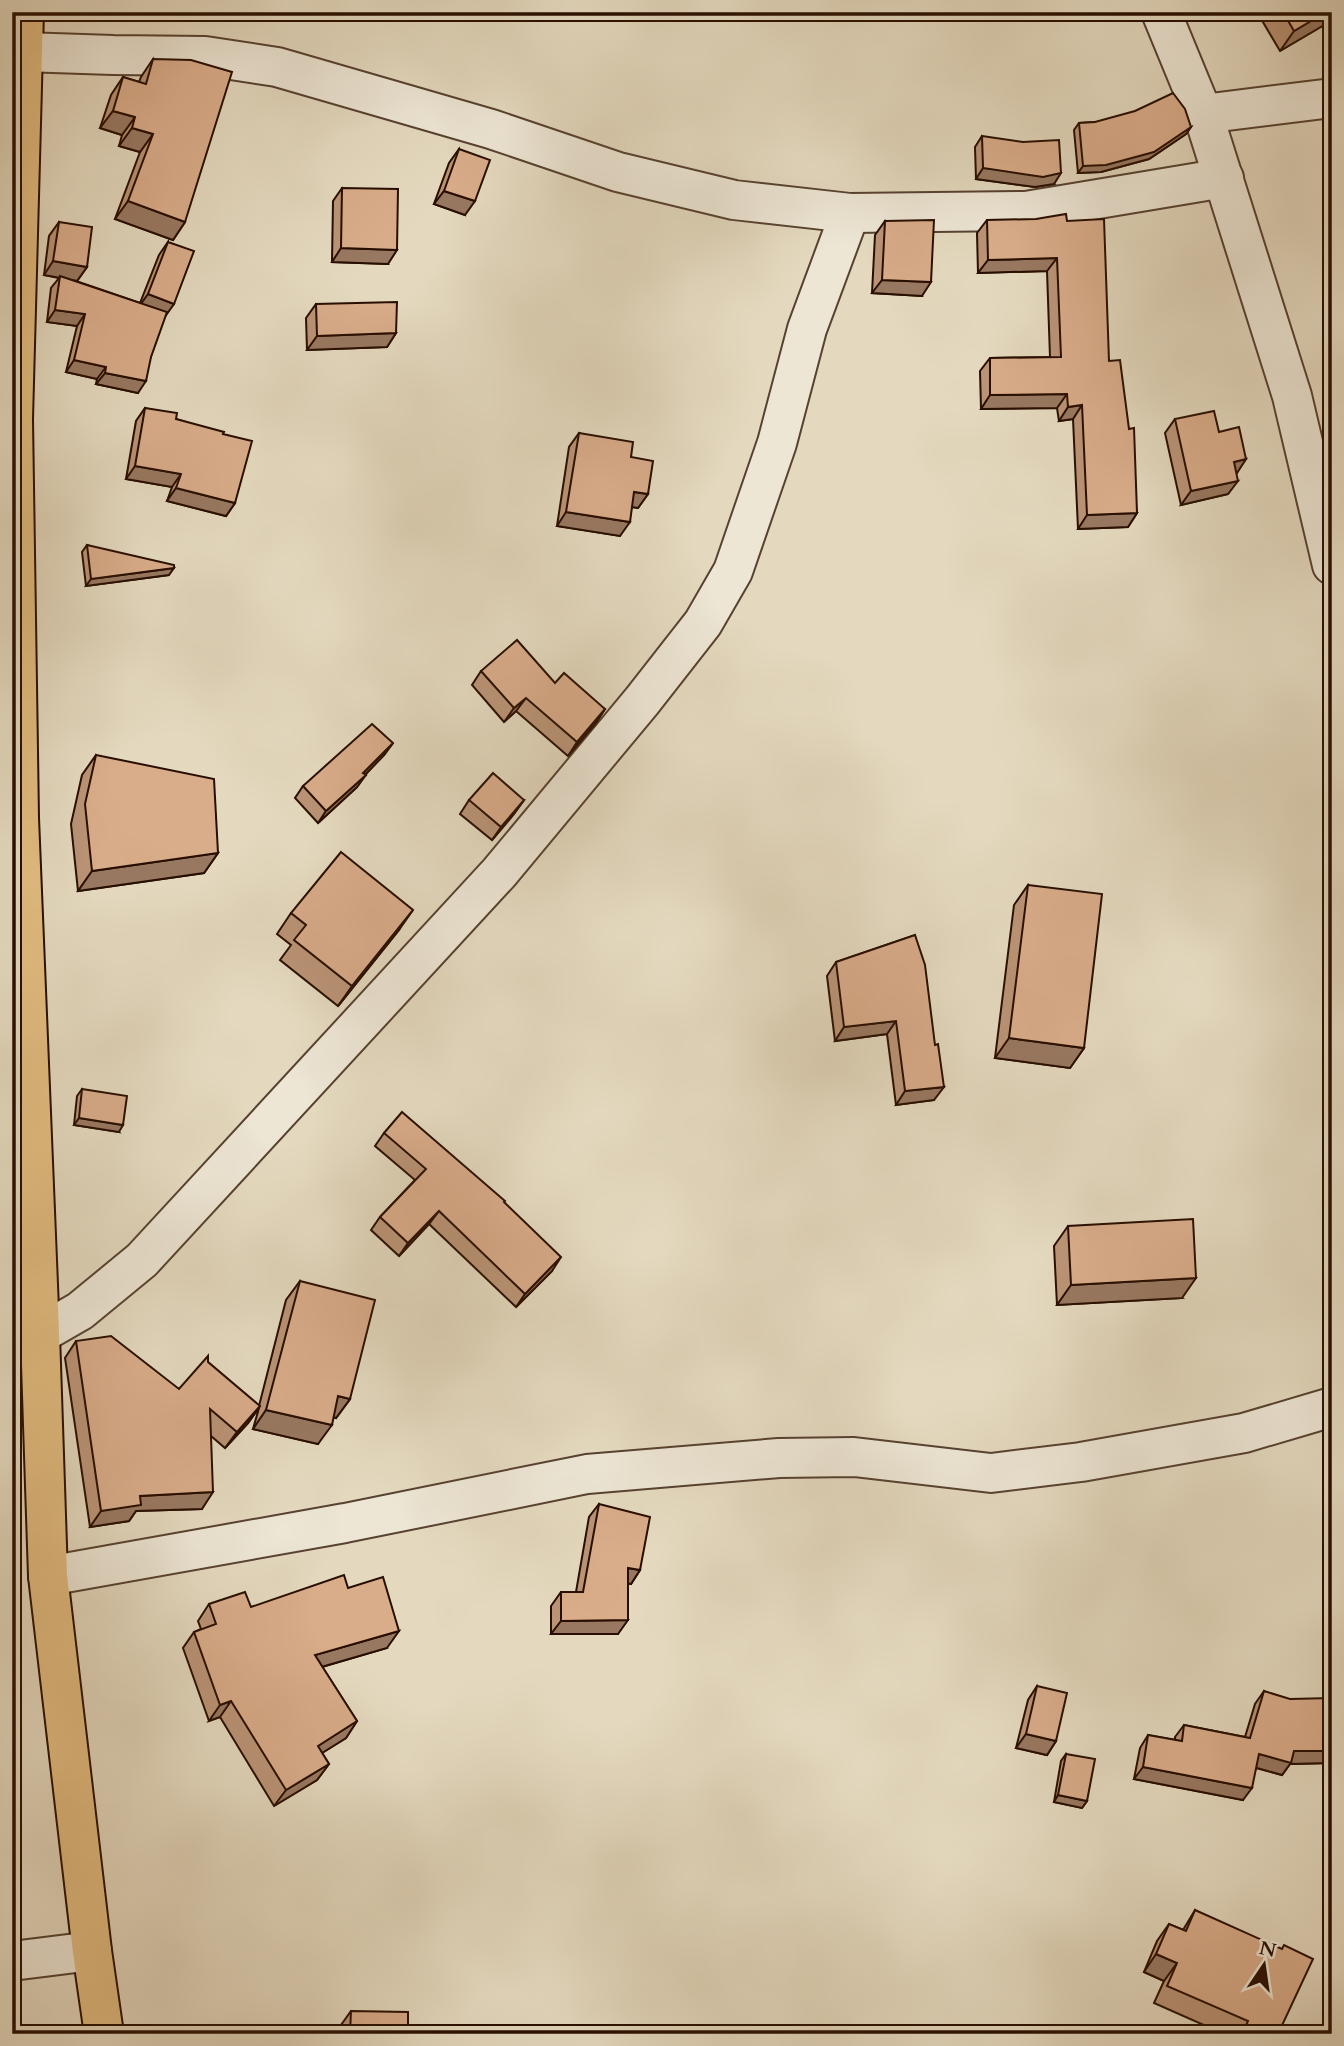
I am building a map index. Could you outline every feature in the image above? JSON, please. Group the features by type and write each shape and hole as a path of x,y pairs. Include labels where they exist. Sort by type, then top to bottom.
{"main road":[{"path":"24,12 18,49 13,460 19,818 48,1576 104,2034"}],"street":[{"path":"1161,12 1203,114 1292,396 1332,565"},
{"path":"18,49 113,55 205,56 277,67 491,130 618,172 734,200 850,214 1026,211 1224,178"},
{"path":"1203,114 1332,98"},
{"path":"40,1335 80,1311 142,1260 499,873 703,623 733,570 777,443 807,329 850,214"},
{"path":"48,1576 345,1523 587,1474 779,1458 841,1457 992,1473 1081,1462 1244,1433 1332,1407"},
{"path":"12,1961 92,1951"}],"building":[{"path":"1283,12 1326,12 1294,31"},
{"path":"153,59 191,60 232,72 185,222 128,201 153,134 132,128 135,117 113,111 123,77 146,84"},
{"path":"1173,93 1185,109 1191,127 1154,152 1106,165 1083,166 1079,123 1095,122 1135,111"},
{"path":"982,136 1023,142 1059,140 1061,173 1043,177 983,168"},
{"path":"459,149 490,160 475,201 444,191"},
{"path":"342,188 398,189 397,250 341,248"},
{"path":"1066,214 1067,221 1104,219 1109,361 1120,360 1129,429 1134,428 1137,513 1087,515 1082,405 1068,407 1067,394 990,395 990,358 1061,357 1057,258 988,260 987,220 1036,219"},
{"path":"934,220 931,282 882,280 885,221"},
{"path":"59,222 92,227 87,267 53,261"},
{"path":"168,242 194,251 174,304 148,294"},
{"path":"60,276 167,312 151,357 146,381 105,373 106,367 74,360 85,314 55,310"},
{"path":"397,302 396,333 317,336 316,304"},
{"path":"145,408 177,413 176,419 252,441 235,503 176,488 181,474 135,466"},
{"path":"1214,411 1219,432 1239,427 1246,459 1234,462 1238,481 1191,491 1175,419"},
{"path":"579,433 633,442 631,457 653,461 648,494 634,492 630,522 566,512"},
{"path":"87,545 174,565 174,568 91,579"},
{"path":"517,640 555,683 564,673 605,709 577,742 526,698 514,708 481,671"},
{"path":"372,724 393,743 363,773 366,775 326,811 303,786"},
{"path":"96,755 214,779 218,853 92,871 85,804"},
{"path":"493,773 524,800 501,827 469,800"},
{"path":"341,852 413,910 352,986 294,940 306,925 291,913"},
{"path":"1028,885 1102,894 1084,1048 1009,1038"},
{"path":"915,935 925,965 935,1045 938,1044 944,1087 905,1091 896,1021 844,1027 836,962"},
{"path":"82,1089 127,1096 123,1125 79,1118"},
{"path":"402,1112 505,1201 561,1257 525,1294 439,1211 408,1243 380,1217 426,1169 384,1133"},
{"path":"1193,1219 1196,1278 1071,1285 1068,1226"},
{"path":"300,1281 375,1300 350,1399 338,1396 332,1425 266,1410"},
{"path":"111,1336 179,1389 208,1356 208,1362 260,1406 237,1432 210,1409 213,1492 140,1496 141,1505 101,1511 76,1341"},
{"path":"599,1504 650,1517 640,1570 628,1568 628,1620 561,1621 561,1592 583,1592"},
{"path":"344,1575 348,1588 383,1577 399,1631 315,1655 357,1721 318,1746 329,1764 286,1790 231,1701 220,1705 194,1632 216,1624 209,1604 245,1592 251,1607"},
{"path":"1037,1686 1067,1693 1056,1741 1026,1734"},
{"path":"1264,1691 1290,1699 1332,1698 1332,1751 1294,1751 1291,1763 1259,1754 1252,1788 1143,1767 1148,1735 1182,1741 1184,1725 1250,1738"},
{"path":"1066,1754 1095,1759 1087,1801 1058,1795"},
{"path":"1195,1910 1282,1949 1284,1945 1313,1959 1278,2034 1242,2034 1248,2021 1167,1986 1177,1963 1156,1954 1169,1924 1186,1931"},
{"path":"351,2011 408,2012 408,2034 350,2034"}]}
